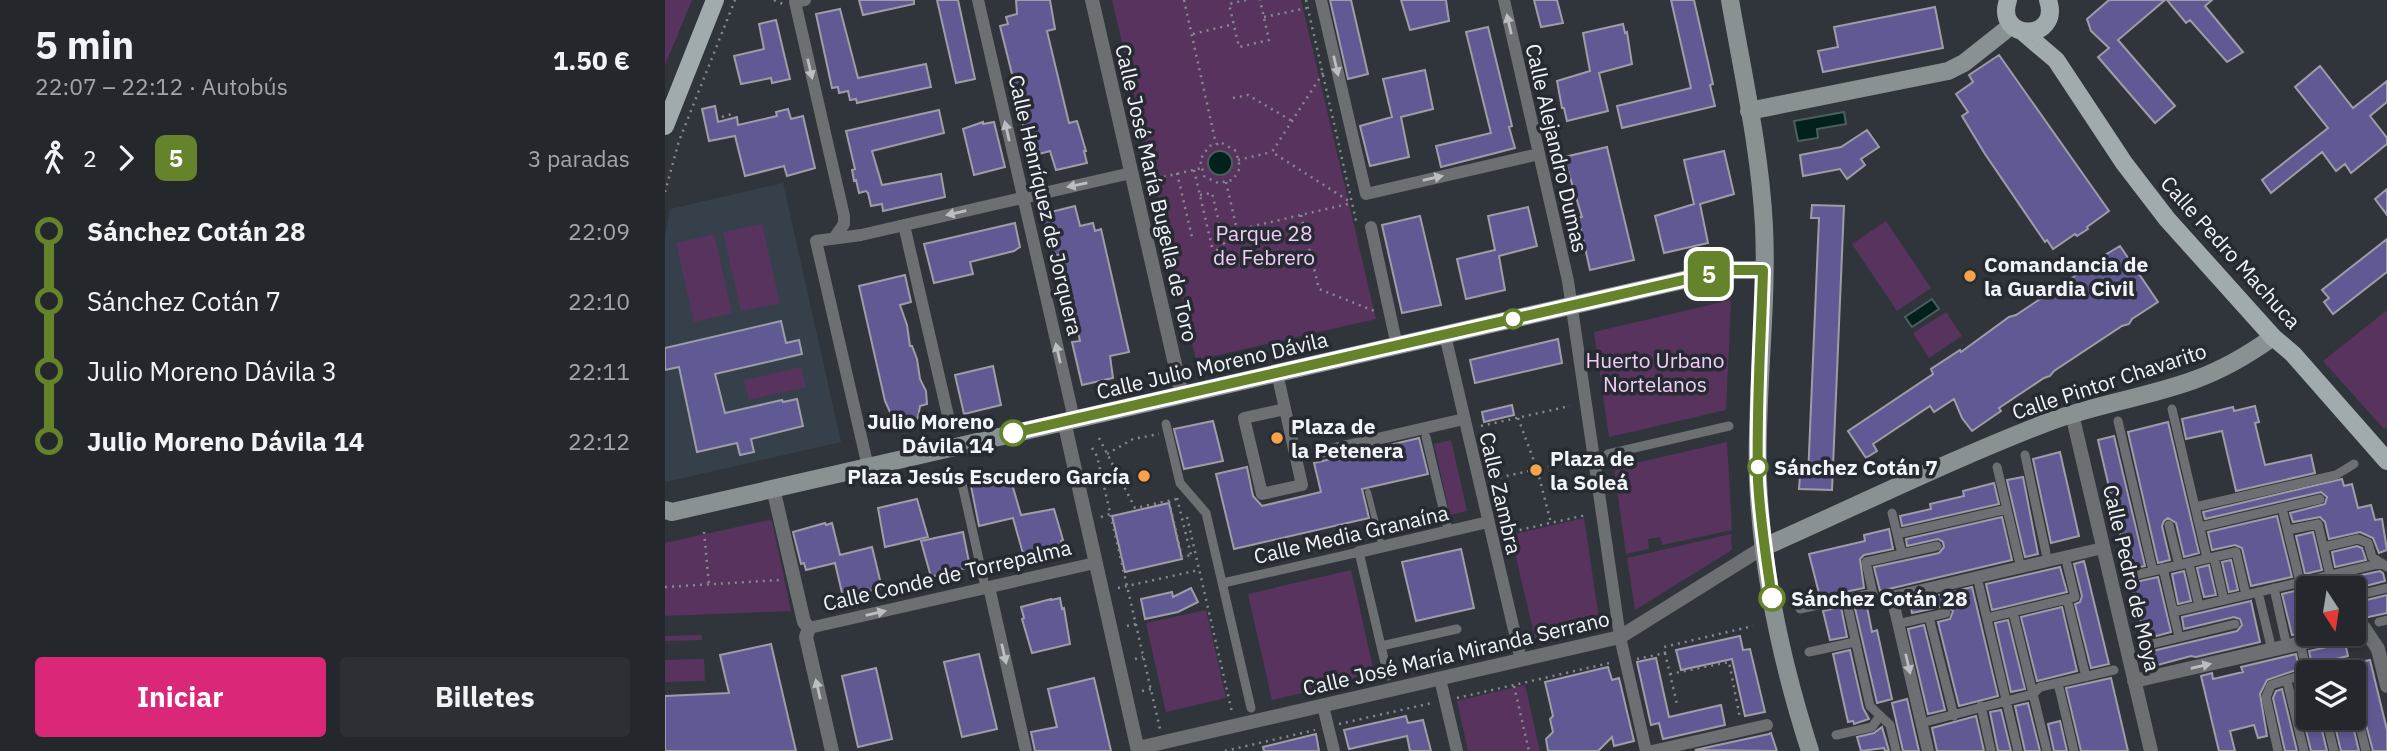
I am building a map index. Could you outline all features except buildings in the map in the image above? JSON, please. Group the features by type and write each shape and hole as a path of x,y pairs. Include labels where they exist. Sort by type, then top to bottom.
{"main road":[{"path":"665,126 715,0"},
{"path":"1730,0 1762,191 1758,482 1764,547 1786,667 1810,751"},
{"path":"2008,1 2006,15 2017,29"},
{"path":"1749,111 1948,71 2017,29 2039,29 2051,7"},
{"name":"Calle Pedro Machuca","path":"2051,7 2056,60"},
{"name":"Calle Pedro Machuca","path":"2017,29 2056,60 2125,163 2167,219 2273,337 2293,354 2387,461"},
{"name":"Calle Julio Moreno Dávila","path":"667,513 1733,269 1763,270"},
{"name":"Calle Pintor Chavarito","path":"1764,547 2019,434 2072,414 2194,380 2230,364 2273,337"}],"street":[{"path":"805,0 795,2 844,216 844,224 835,237"},
{"name":"Calle Henríquez de Jorquera","path":"978,0 1023,197 1069,420 1095,564 1138,750"},
{"name":"Calle José María Bugella de Toro","path":"1091,0 1182,395"},
{"path":"1321,0 1366,194 1539,153"},
{"name":"Calle Alejandro Dumas","path":"1504,0 1572,306 1620,637 1646,751"},
{"path":"867,467 816,241 845,238 1131,173"},
{"path":"904,225 949,420"},
{"path":"1365,229 1397,346"},
{"name":"Calle Zambra","path":"1445,335 1521,660"},
{"path":"1276,373 1285,409 1301,485 1262,494 1244,418 1285,409"},
{"path":"2172,409 2200,527 2224,600"},
{"name":"Calle Pedro de Moya","path":"2072,414 2151,751"},
{"path":"1321,452 1464,419"},
{"path":"2117,421 2153,571"},
{"path":"1608,454 1730,426"},
{"path":"1164,429 1180,483 1206,513 1251,708"},
{"path":"1426,437 1447,525"},
{"path":"2025,455 2046,553"},
{"path":"2195,507 2336,475 2354,464"},
{"path":"1997,467 2019,560"},
{"path":"960,475 1026,751"},
{"path":"773,488 804,622 810,628"},
{"path":"2200,527 2320,499"},
{"path":"2282,508 2298,576"},
{"path":"1897,534 2007,509"},
{"path":"1892,513 1902,554"},
{"name":"Calle Media Granaína","path":"1223,583 1488,522"},
{"path":"2288,530 2318,524 2330,575"},
{"path":"2169,525 2199,606"},
{"path":"2323,547 2358,539 2368,543 2372,557 2384,565"},
{"path":"1800,610 1873,593 1866,562 1937,546"},
{"name":"Calle José María Miranda Serrano","path":"1138,750 1620,637 1764,547"},
{"path":"1928,751 1892,597 2103,548"},
{"path":"1359,552 1388,676"},
{"path":"2127,577 2236,552 2246,595"},
{"name":"Calle Conde de Torrepalma","path":"832,751 806,637 810,628 987,585 1095,564"},
{"path":"1987,618 2074,597 2067,564"},
{"path":"2326,576 2384,565"},
{"path":"2163,568 2179,637"},
{"path":"2173,612 2296,583"},
{"path":"1979,584 2018,751"},
{"path":"2274,588 2285,638"},
{"path":"2366,593 2387,588"},
{"path":"2258,592 2270,642"},
{"path":"1846,599 1870,706 1890,725 1896,751"},
{"path":"2067,599 2086,677"},
{"path":"2013,611 2047,751"},
{"path":"1906,622 1947,613"},
{"path":"1930,617 1954,716"},
{"path":"2144,646 2235,624"},
{"path":"1381,646 1457,629"},
{"path":"2366,636 2378,649 2387,686"},
{"path":"1809,652 1855,642"},
{"path":"2134,681 2296,644"},
{"path":"2302,650 2306,660"},
{"path":"1929,721 2033,694 2040,687 2115,670"},
{"path":"1440,678 1457,751"},
{"path":"2278,751 2266,697 2271,685 2296,678"},
{"path":"2287,681 2304,751"},
{"path":"2058,683 2074,751"},
{"path":"1323,706 1334,751"},
{"path":"1981,706 1991,751"},
{"path":"1836,735 1872,727 1880,716"},
{"path":"1652,751 1767,724"},
{"path":"2329,730 2334,751"},
{"path":"2361,730 2366,751"}],"lane":[{"path":"1368,492 1382,547"}],"path":[{"path":"665,192 680,141 735,0"},
{"path":"774,0 786,6"},
{"path":"1184,0 1216,144"},
{"path":"1246,0 1229,4 1239,47 1269,40 1260,0"},
{"path":"1305,0 1352,203 1365,229"},
{"path":"1264,18 1307,8"},
{"path":"1192,34 1234,24"},
{"path":"1238,160 1272,152 1322,73"},
{"path":"1233,98 1248,95 1292,121"},
{"path":"722,117 732,114 733,118"},
{"path":"1223,143 1236,151 1238,160 1240,168 1233,180 1218,183 1205,176 1200,160 1209,146 1223,143"},
{"path":"1272,152 1352,203"},
{"path":"1150,180 1202,168"},
{"path":"1194,170 1212,247 1245,267 1310,252"},
{"path":"1177,173 1192,237"},
{"path":"1226,182 1237,230 1352,203"},
{"path":"1200,195 1212,193 1227,256"},
{"path":"1301,215 1318,289 1377,312 1380,322"},
{"path":"1481,426 1570,406"},
{"path":"1518,418 1537,469 1551,523"},
{"path":"1107,454 1133,439 1164,429"},
{"path":"1099,438 1135,508 1177,499 1199,570 1232,712"},
{"path":"1092,448 1097,456 1160,729"},
{"path":"1493,479 1578,460"},
{"path":"1169,501 1182,557 1193,555"},
{"path":"1101,517 1110,514"},
{"path":"1506,533 1586,515"},
{"path":"1188,517 1193,555"},
{"path":"1176,530 1185,528"},
{"path":"704,532 709,585"},
{"path":"1118,588 1199,570"},
{"path":"665,587 787,580"},
{"path":"1127,626 1136,624"},
{"path":"1677,704 1664,647 1753,626"},
{"path":"1634,660 1665,653"},
{"path":"1135,659 1143,657"},
{"path":"1453,699 1616,661"},
{"path":"1670,674 1729,662 1742,718 1738,718"},
{"path":"1535,669 1537,680"},
{"path":"1514,685 1529,751"},
{"path":"1142,691 1151,689"},
{"path":"1339,724 1436,702"},
{"path":"1296,723 1299,734"},
{"path":"1225,751 1318,729"},
{"path":"1265,730 1268,741"},
{"path":"1235,737 1237,748"}],"shaded area":[{"path":"1844,112 1846,124 1817,129 1818,138 1798,141 1794,121"},
{"path":"1220,151 1229,154 1232,163 1229,172 1220,175 1211,172 1208,163 1211,154"},
{"path":"783,183 841,442 665,482 665,237 670,209"},
{"path":"1932,299 1939,309 1912,327 1905,317"}],"green space":[{"path":"665,0 692,0 665,65"},
{"name":"Parque 28 de Febrero","path":"1112,0 1301,0 1376,319 1196,360"},
{"path":"1886,221 1931,288 1897,311 1852,244"},
{"path":"762,224 780,303 741,311 723,232"},
{"path":"714,234 732,313 694,322 676,243"},
{"name":"Huerto Urbano Nortelanos","path":"1731,300 1726,410 1609,437 1594,332"},
{"path":"2387,310 2387,427 2384,429 2323,361"},
{"path":"1946,312 1962,336 1929,358 1913,333"},
{"path":"801,367 806,387 749,400 744,380"},
{"path":"1451,440 1467,511 1450,515 1434,444"},
{"path":"1727,442 1732,530 1663,545 1660,537 1648,539 1649,549 1626,554 1614,468"},
{"path":"1584,518 1600,625 1535,639 1511,535"},
{"path":"772,521 791,611 665,616 665,543"},
{"path":"1731,534 1732,550 1635,610 1627,558"},
{"path":"1351,570 1375,676 1272,700 1248,594"},
{"path":"1206,610 1226,698 1166,712 1146,623"},
{"path":"702,635 702,640 665,641 665,636"},
{"path":"704,659 705,681 665,682 665,660"},
{"path":"1525,685 1540,751 1468,751 1457,701"}],"bus line":[{"name":"5","path":"1013,433 1727,270 1763,270 1758,482 1772,598"}],"place":[{"name":"Comandancia de la Guardia Civil","path":"1970,276"},
{"name":"Julio Moreno Dávila 14","path":"1013,433"},
{"name":"Plaza de la Petenera","path":"1277,438"},
{"name":"Sánchez Cotán 7","path":"1758,467"},
{"name":"Plaza de la Soleá","path":"1536,470"},
{"name":"Plaza Jesús Escudero García","path":"1144,476"},
{"name":"Sánchez Cotán 28","path":"1772,598"}]}
